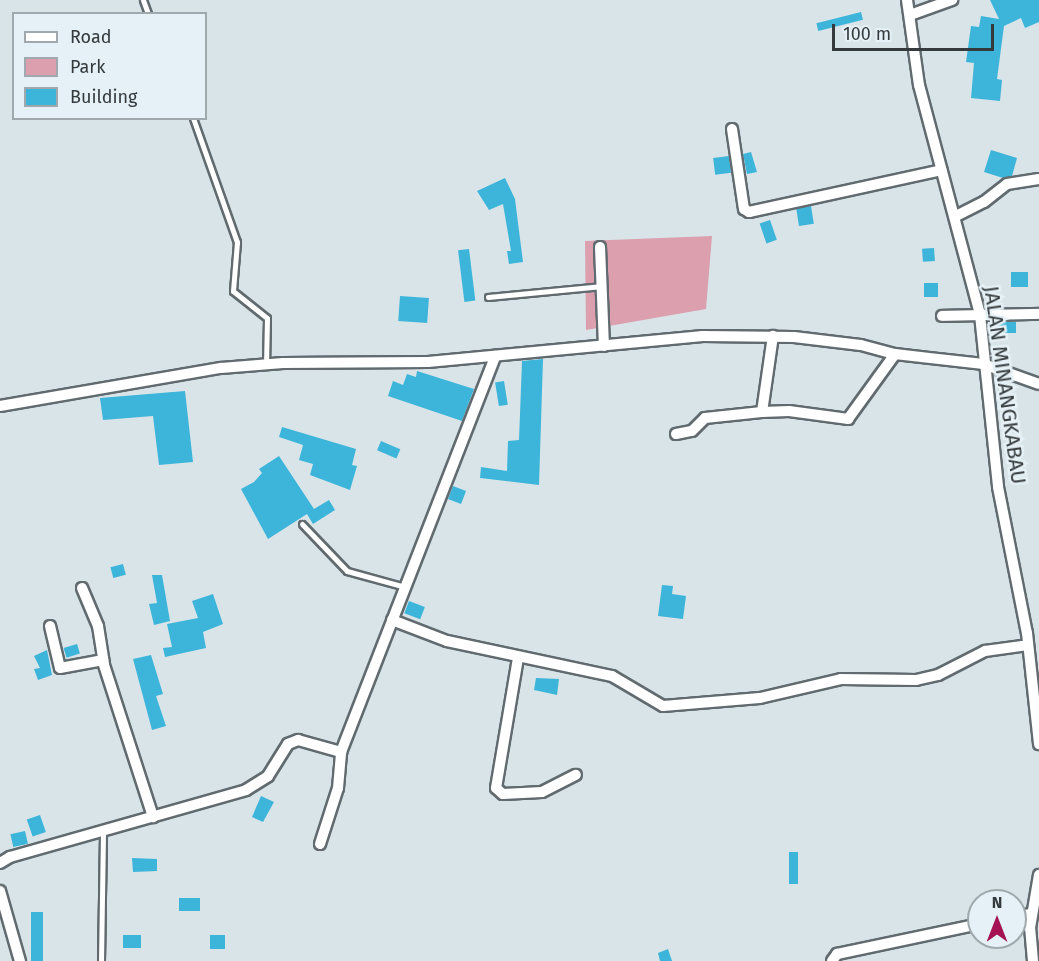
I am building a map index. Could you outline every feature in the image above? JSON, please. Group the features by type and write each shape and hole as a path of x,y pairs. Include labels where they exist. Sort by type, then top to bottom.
{"street":[{"name":"JALAN MINANGKABAU","path":"907,0 919,85 941,170 956,216 980,315 983,364 998,487 1028,645 1039,744"},
{"path":"910,15 952,0"},
{"path":"732,129 744,209 749,212 941,170"},
{"path":"956,216 984,202 1007,184 1039,179"},
{"path":"600,248 604,346"},
{"path":"942,316 1039,314"},
{"path":"0,406 146,378 266,364 428,362 703,336 773,336 852,344 895,354 983,364 1039,384"},
{"path":"762,412 773,336"},
{"path":"676,434 692,431 705,418 762,412 789,411 848,419 895,354"},
{"path":"320,844 338,788 341,753 495,356"},
{"path":"82,588 98,626 103,660 153,817"},
{"path":"392,620 447,641 518,658 612,676 656,704 685,705 760,698 841,679 927,678 985,651 1028,645"},
{"path":"50,626 60,668 103,660"},
{"path":"518,658 496,788 503,794 542,792 576,775"},
{"path":"0,863 10,857 103,833 254,787 268,776 288,744 298,740 341,753"},
{"path":"1033,961 1031,914 1039,875"},
{"path":"0,891 20,961"},
{"path":"1027,915 1031,914"},
{"path":"832,961 837,954 967,927"}],"lane":[{"path":"194,120 237,242 233,291 267,318 266,364"},
{"path":"488,297 602,286"},
{"path":"302,524 347,571 405,587"},
{"path":"101,961 103,833"}],"green space":[{"path":"712,236 706,309 586,330 585,241"}],"building":[{"path":"990,0 1039,0 1039,22 1025,28 1021,18 1004,26 997,79 1002,80 1000,101 971,98 974,63 966,62 971,26 979,27 981,16 999,19"},
{"path":"861,12 863,20 818,31 816,23"},
{"path":"991,150 1017,158 1012,176 1003,178 984,172"},
{"path":"751,152 757,172 747,174 743,154"},
{"path":"729,156 731,173 715,175 713,158"},
{"path":"505,178 515,199 523,262 509,264 507,251 511,251 503,204 489,210 477,191"},
{"path":"811,206 814,224 799,226 796,208"},
{"path":"770,220 777,240 766,243 760,224"},
{"path":"934,248 935,261 923,262 922,249"},
{"path":"469,249 475,301 464,302 458,250"},
{"path":"1011,272 1028,272 1028,287 1011,287"},
{"path":"924,283 938,283 938,297 924,297"},
{"path":"400,296 429,298 427,323 398,321"},
{"path":"997,322 1016,322 1016,333 997,333"},
{"path":"543,359 539,485 480,478 481,467 507,471 508,441 519,440 522,361"},
{"path":"417,371 474,389 462,421 388,396 393,381 403,385 407,374 416,377"},
{"path":"504,381 508,405 499,406 495,382"},
{"path":"185,391 193,462 159,465 153,416 103,420 100,398"},
{"path":"282,427 356,449 352,465 357,466 350,490 310,475 313,464 299,460 303,445 279,437"},
{"path":"381,441 400,449 396,458 377,450"},
{"path":"279,456 314,509 329,500 335,510 313,524 307,514 268,539 241,489 254,482 262,473 259,469"},
{"path":"453,486 466,491 461,504 448,499"},
{"path":"123,564 126,575 113,578 110,567"},
{"path":"152,575 162,575 170,621 154,625 149,604 157,603"},
{"path":"662,585 673,586 672,594 686,596 683,619 658,616"},
{"path":"213,594 223,624 203,632 206,648 165,657 163,648 172,647 167,624 198,618 192,601"},
{"path":"409,601 425,607 420,619 404,613"},
{"path":"77,644 80,654 67,658 64,648"},
{"path":"47,650 52,675 38,680 34,669 40,668 34,656"},
{"path":"151,655 163,694 156,696 166,726 152,730 133,659"},
{"path":"536,678 559,679 557,695 534,690"},
{"path":"261,796 274,802 263,822 252,817"},
{"path":"40,815 46,832 33,837 27,820"},
{"path":"25,831 28,844 13,847 10,834"},
{"path":"789,852 798,852 798,884 789,884"},
{"path":"132,858 157,859 157,871 133,872"},
{"path":"179,898 200,898 200,911 179,911"},
{"path":"31,912 43,912 43,961 31,961"},
{"path":"123,935 141,935 141,948 123,948"},
{"path":"210,935 225,935 225,949 210,949"},
{"path":"668,949 672,961 660,961 658,953"}]}
